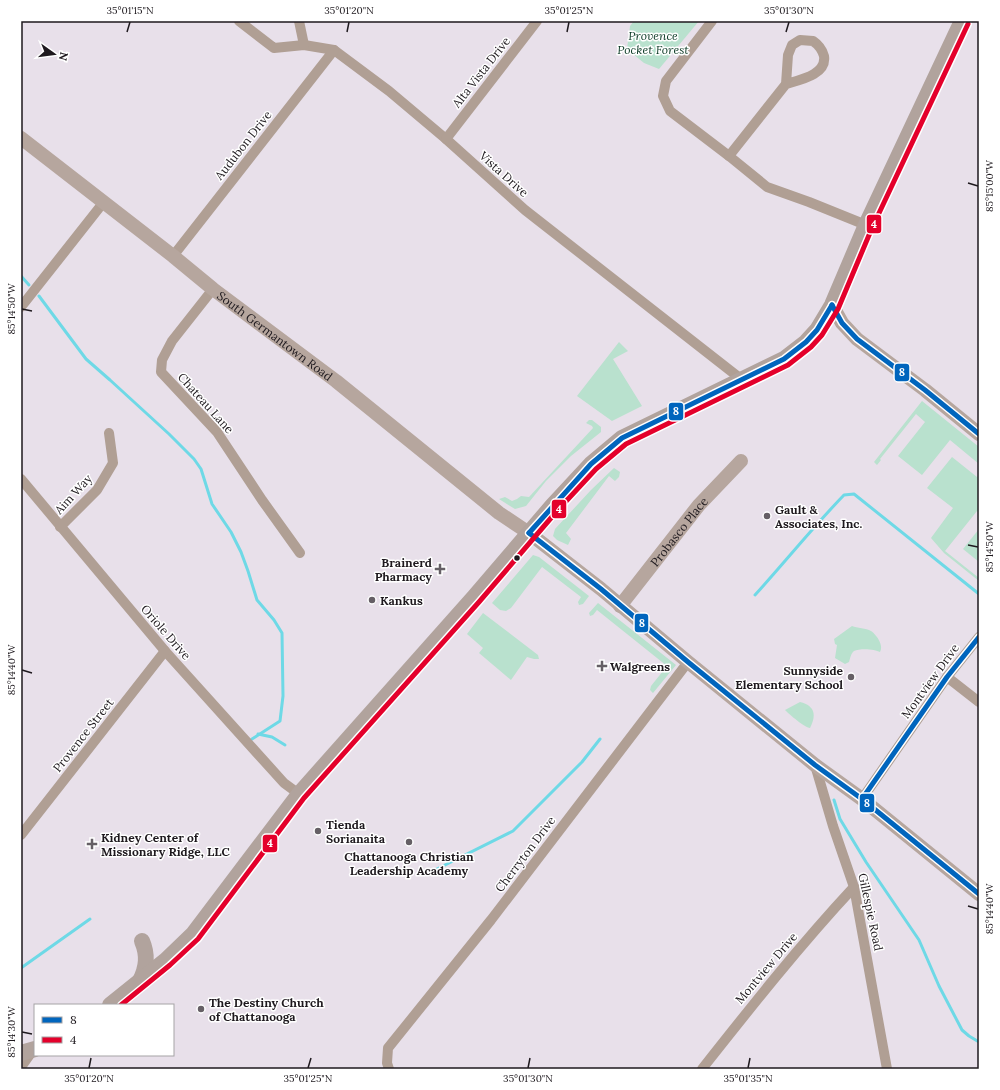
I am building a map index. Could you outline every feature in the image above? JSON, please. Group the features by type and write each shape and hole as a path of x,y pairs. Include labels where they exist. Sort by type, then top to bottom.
{"main road":[{"path":"111,1004 171,956 193,934 299,794 590,464 622,438 784,359 806,342 817,330 832,305 866,225 962,21"},
{"name":"South Germantown Road","path":"21,138 173,256 213,289 336,381 500,513 529,533 601,589 815,765 862,799 979,894"},
{"path":"832,305 842,323 857,339 925,390 979,434"},
{"name":"Probasco Place","path":"620,606 699,505 741,461"},
{"path":"140,981 144,974 146,960 146,953 142,941"}],"street":[{"name":"Vista Drive","path":"239,21 274,48 304,45 334,50 389,91 446,139 525,210 741,379"},
{"path":"299,21 304,45"},
{"name":"Alta Vista Drive","path":"446,139 537,21"},
{"path":"712,21 666,81 663,96 670,111 729,156 767,188 809,202 866,225"},
{"path":"729,156 786,84 816,73 822,66 824,59 823,50 813,41 800,40 792,45 788,55 786,84"},
{"name":"Audubon Drive","path":"173,256 334,50"},
{"path":"21,307 103,203"},
{"name":"Chateau Lane","path":"213,289 172,341 162,360 161,372 217,432 262,500 300,553"},
{"name":"Aim Way","path":"60,527 97,490 113,463 109,433"},
{"name":"Oriole Drive","path":"21,479 165,651 284,783 299,794"},
{"name":"Montview Drive","path":"862,799 947,677 979,637"},
{"name":"Provence Street","path":"23,829 165,651"},
{"name":"Cherryton Drive","path":"388,1066 388,1048 491,920 688,662"},
{"path":"947,677 979,702"},
{"name":"Gillespie Road","path":"815,765 833,826 854,887 887,1069"},
{"name":"Montview Drive","path":"702,1069 788,961 854,887"}],"green space":[{"name":"Provence Pocket Forest","path":"634,21 699,21 659,69 644,63 627,49 630,26"},
{"path":"619,342 628,351 613,359 642,406 612,421 577,396"},
{"path":"922,401 979,447 979,464 950,440 922,475 898,456 925,422 916,414 880,459 881,460 877,465 874,462"},
{"path":"589,420 592,420 601,427 601,432 571,456 546,481 526,506 515,509 499,499 505,497 512,501 521,496 529,497 593,428 586,423"},
{"path":"952,457 977,477 979,474 979,513 977,511 945,551 979,578 979,581 944,553 931,538 953,508 927,488"},
{"path":"614,468 620,472 619,477 615,481 609,476 566,533 571,539 568,545 557,540 553,536 555,529 591,490"},
{"path":"979,529 979,562 963,549"},
{"path":"533,555 539,557 589,596 583,604 579,605 578,602 581,597 542,567 511,608 506,611 500,610 492,603"},
{"path":"598,603 676,665 653,693 650,690 651,686 667,666 597,610 590,616 589,613"},
{"path":"483,613 538,655 539,659 527,657 511,680 479,653 483,648 467,634"},
{"path":"852,626 871,631 878,638 881,650 880,652 867,649 854,651 849,662 845,664 835,658 837,645 835,644 834,639"},
{"path":"800,702 812,709 814,716 810,728 794,718 785,710"}],"waterway":[{"path":"21,276 29,285"},
{"path":"39,296 86,359 169,434 194,459 201,469 212,504 231,532 241,552 257,600 274,620 282,633 283,696 280,721 252,739"},
{"path":"755,595 821,519 844,495 854,494 979,594"},
{"path":"258,734 272,737 285,745"},
{"path":"433,871 513,831 582,762 600,739"},
{"path":"834,800 840,819 866,862 919,940 939,986 962,1030 979,1042"},
{"path":"21,968 90,919"}],"transit line":[{"name":"4","path":"122,1004 170,965 198,939 304,798 479,602 557,511 596,469 626,444 788,365 811,347 822,335 838,309 872,228 968,24"},
{"name":"8","path":"832,305 842,323 857,339 925,390 979,434"},
{"name":"8","path":"529,533 591,464 622,438 784,359 806,342 817,330 832,305"},
{"name":"8","path":"529,533 601,589 815,765 862,799 979,894"},
{"name":"8","path":"862,799 947,677 979,637"}],"place":[{"name":"Gault & Associates, Inc.","path":"767,516"},
{"name":"Brainerd Pharmacy","path":"440,569"},
{"name":"Kankus","path":"372,600"},
{"name":"Walgreens","path":"602,666"},
{"name":"Sunnyside Elementary School","path":"851,677"},
{"name":"Tienda Sorianaita","path":"318,831"},
{"name":"Chattanooga Christian Leadership Academy","path":"409,842"},
{"name":"Kidney Center of Missionary Ridge, LLC","path":"92,844"},
{"name":"The Destiny Church of Chattanooga","path":"201,1009"}]}
